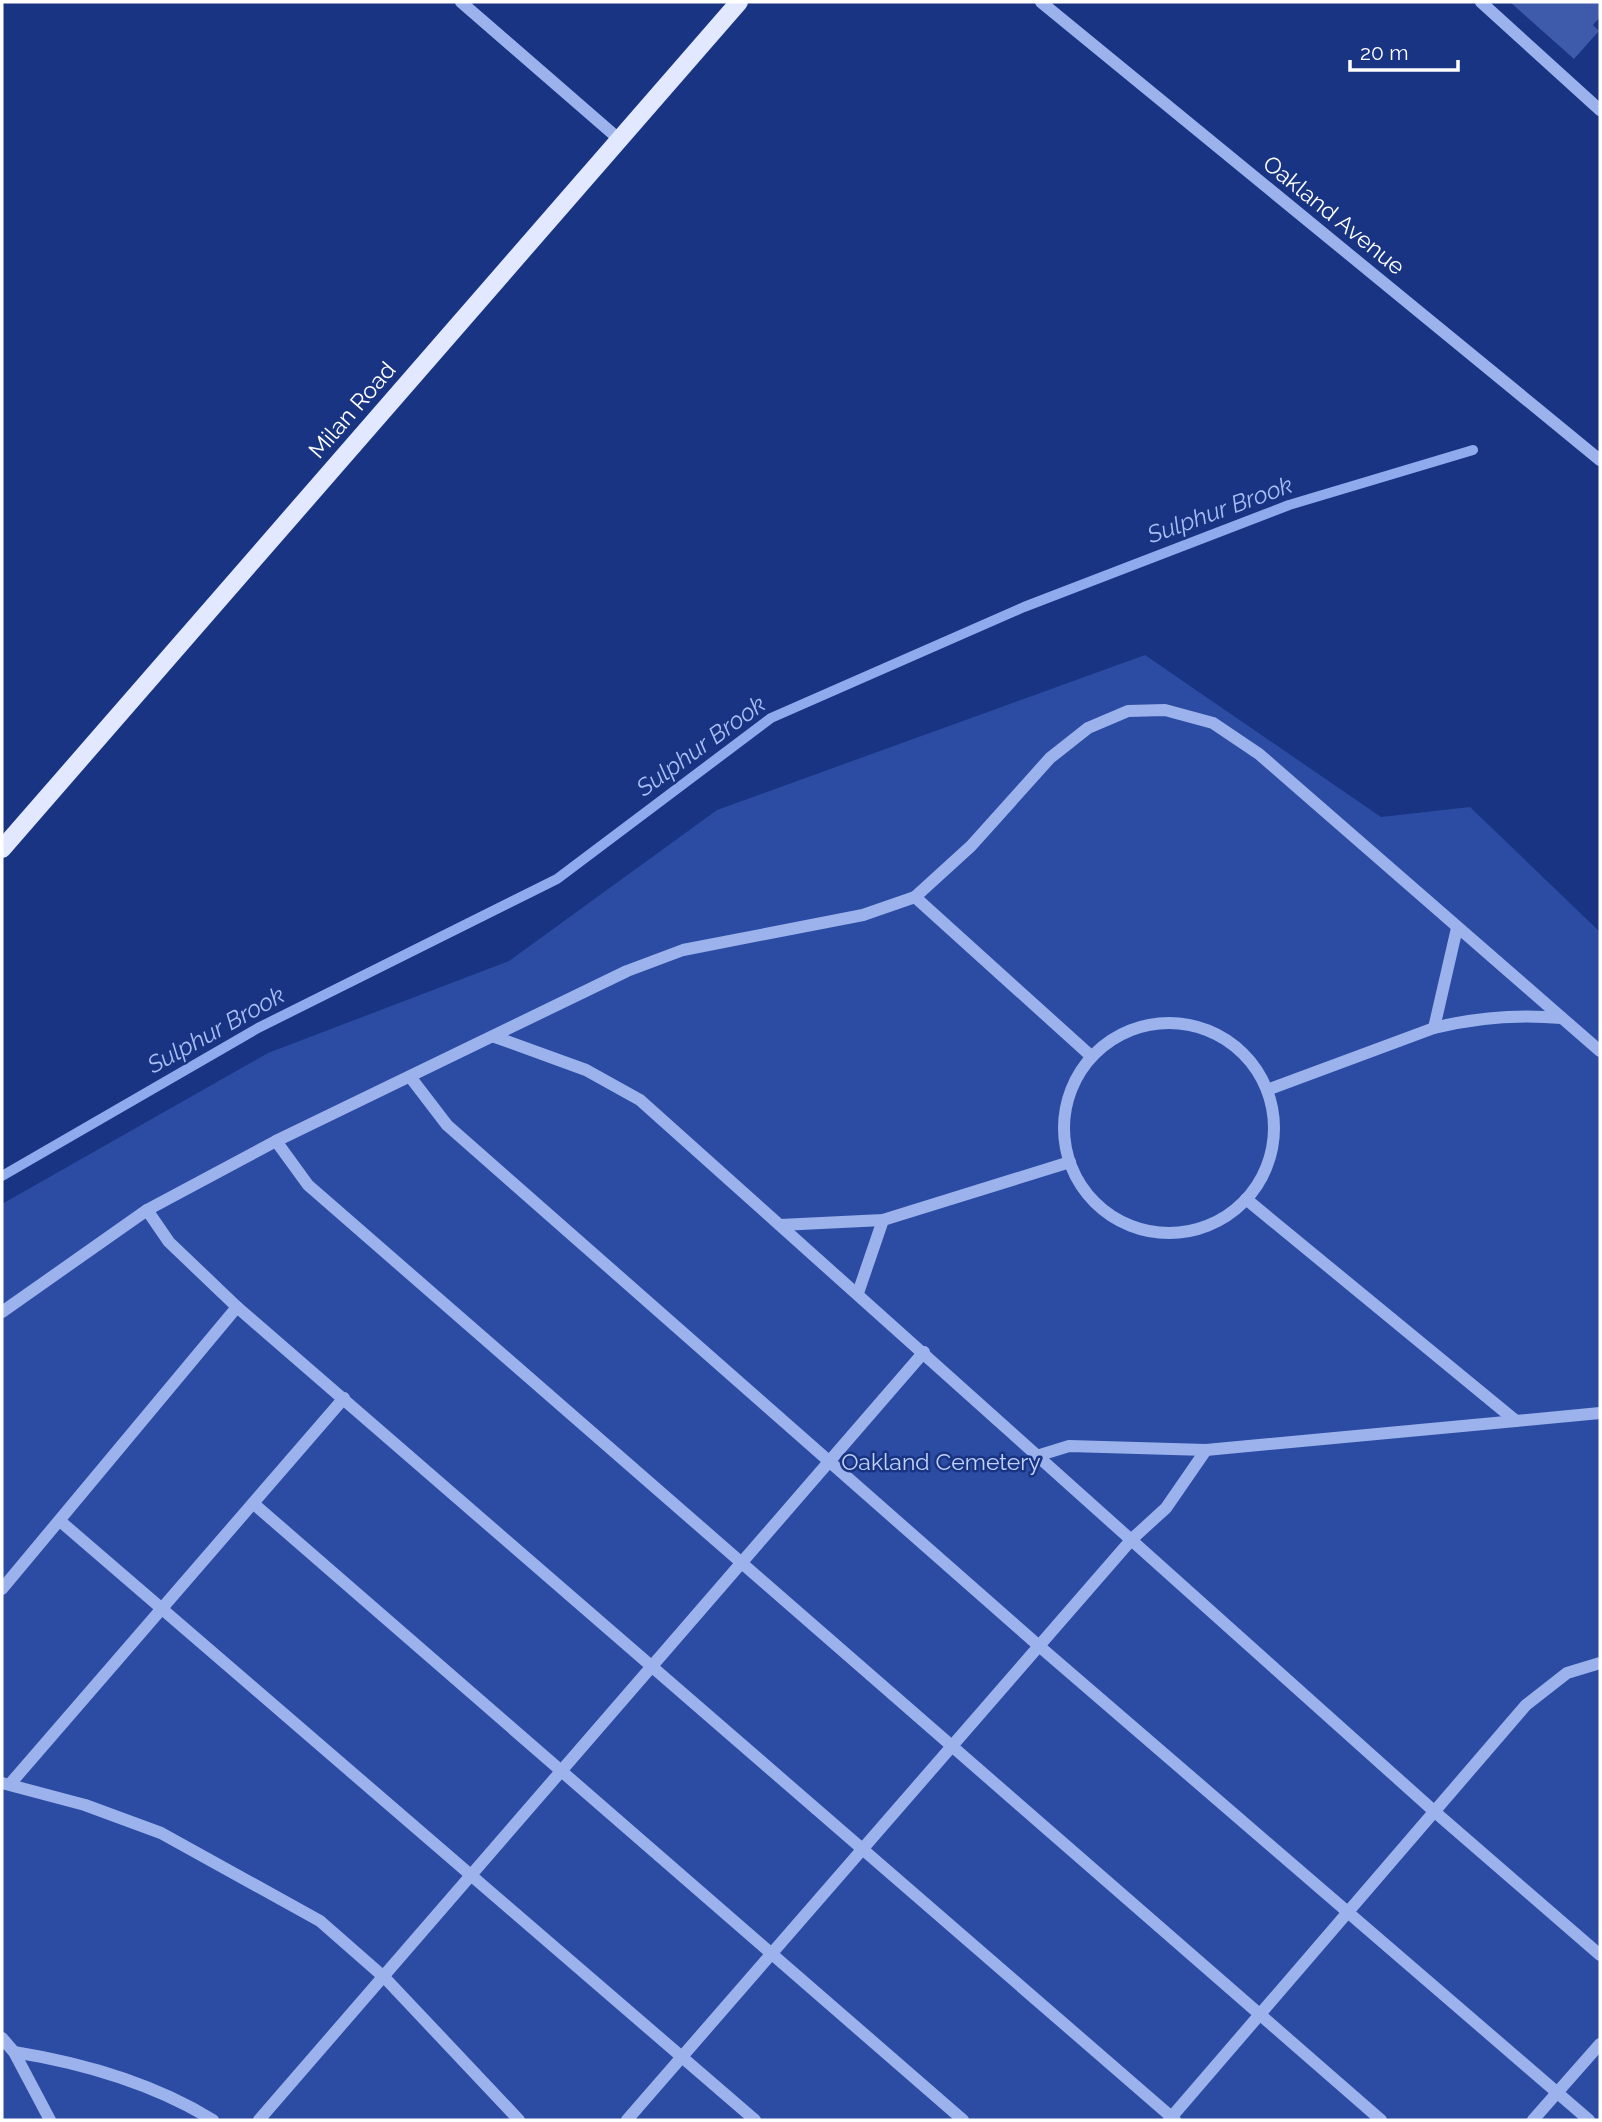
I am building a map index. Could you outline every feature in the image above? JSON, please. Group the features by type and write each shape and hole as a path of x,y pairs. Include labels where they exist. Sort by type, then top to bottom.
{"main road":[{"name":"Milan Road","path":"2,849 739,2"}],"street":[{"path":"461,2 620,140"},
{"name":"Oakland Avenue","path":"1041,2 1600,460"},
{"path":"1481,2 1600,110"},
{"path":"2,1312 147,1210 276,1141 411,1078 627,971 683,950 863,915 915,897 971,846 1050,758 1088,728 1128,711 1165,710 1213,723 1259,754 1600,1051"},
{"path":"915,897 1091,1056"},
{"path":"1434,1028 1457,929"},
{"path":"1267,1090 1434,1028 1462,1021 1520,1014 1562,1018"},
{"path":"1153,1023 1188,1024 1220,1035 1247,1056 1267,1090 1274,1118 1272,1152 1259,1184 1237,1209 1208,1227 1175,1234 1140,1230 1108,1214 1083,1189 1070,1162 1064,1121 1072,1087 1091,1056 1119,1034 1153,1023"},
{"path":"495,1037 586,1070 640,1100 1040,1455 1435,1812 1600,1955"},
{"path":"411,1078 447,1125 1039,1646 1588,2120"},
{"path":"276,1141 308,1185 1381,2120"},
{"path":"780,1225 883,1220 1070,1162"},
{"path":"1246,1199 1516,1421"},
{"path":"147,1210 169,1242 237,1307 864,1848 1172,2119 1526,1705 1567,1673 1600,1662"},
{"path":"858,1293 883,1220"},
{"path":"2,1589 237,1307"},
{"path":"259,2120 385,1978 924,1352"},
{"path":"344,1398 163,1608 6,1784 85,1805 161,1833 320,1921 385,1978 519,2120"},
{"path":"1040,1455 1069,1446 1206,1450 1600,1413"},
{"path":"627,2120 1132,1539 1166,1508 1206,1450"},
{"path":"254,1504 963,2120"},
{"path":"60,1521 755,2120"},
{"path":"2,2038 14,2052 50,2120"},
{"path":"1533,2120 1600,2044"},
{"path":"14,2052 61,2060 120,2078 188,2105 214,2120"}],"green space":[{"name":"Oakland Cemetery","path":"1145,655 1381,817 1470,807 1600,932 1600,2120 2,2120 2,1204 268,1053 509,961 717,810"}],"building":[{"path":"1510,2 1600,2 1600,17 1593,25 1599,31 1574,59"}],"waterway":[{"name":"Sulphur Brook","path":"2,1176 258,1028 557,879 771,718 1024,607 1289,505 1473,450"}]}
